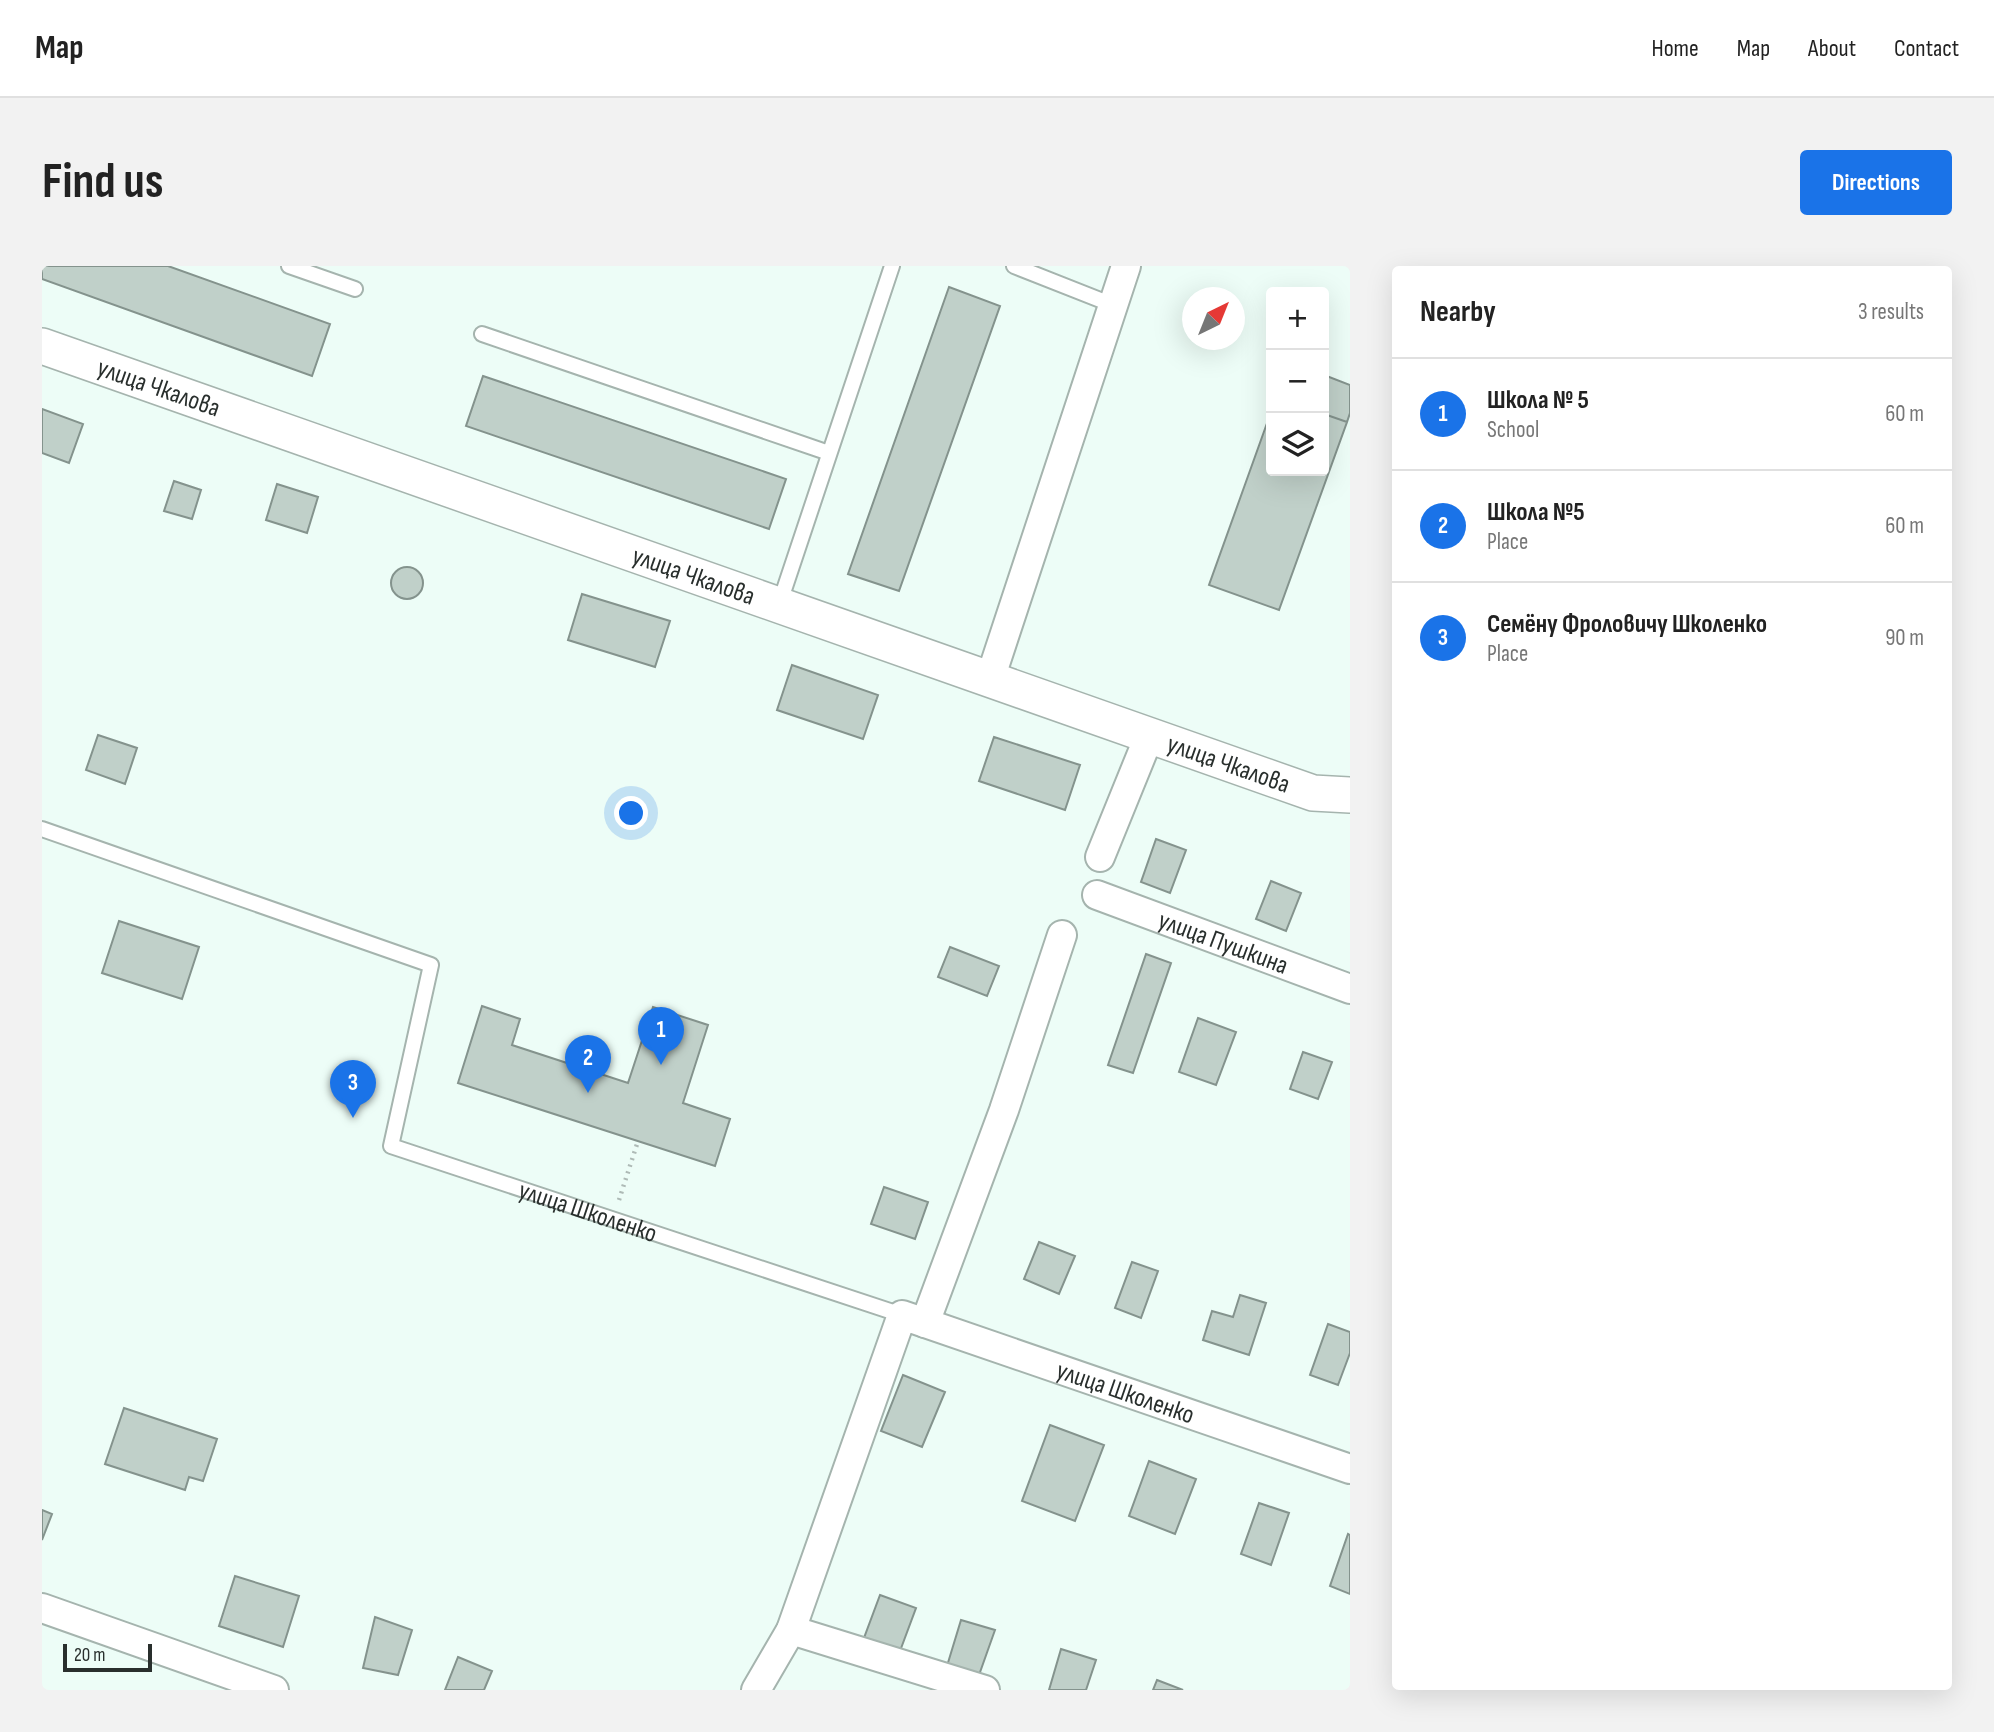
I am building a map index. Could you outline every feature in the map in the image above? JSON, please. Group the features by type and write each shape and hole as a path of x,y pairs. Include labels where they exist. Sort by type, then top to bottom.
{"street":[{"path":"990,679 1126,266"},
{"name":"улица Чкалова","path":"42,346 1313,793 1350,795"},
{"path":"1100,857 1150,734"},
{"name":"улица Пушкина","path":"1097,895 1350,989"},
{"path":"756,1690 792,1630 913,1319 1004,1110 1062,934"},
{"name":"улица Школенко","path":"913,1319 1350,1469"},
{"path":"42,1608 274,1690"},
{"path":"792,1630 985,1690"}],"lane":[{"path":"289,266 355,289"},
{"path":"779,605 892,266"},
{"path":"1014,266 1113,305"},
{"path":"482,334 830,453"},
{"name":"улица Школенко","path":"42,829 430,965 391,1146 913,1319"}],"path":[{"path":"612,1219 638,1141"}],"building":[{"path":"42,266 168,266 330,324 312,376 42,279"},
{"path":"949,287 1000,306 899,591 848,574"},
{"path":"483,376 786,479 769,529 466,426"},
{"path":"1329,377 1350,385 1350,413 1347,422 1329,416"},
{"path":"42,409 83,424 69,463 42,453"},
{"path":"1329,416 1347,422 1329,472"},
{"path":"1266,426 1266,476 1327,476 1279,610 1209,585"},
{"path":"174,481 201,490 192,519 164,511"},
{"path":"277,484 318,497 307,533 266,520"},
{"path":"407,567 418,572 423,583 418,594 407,599 396,594 391,583 396,572"},
{"path":"582,594 670,621 655,667 568,640"},
{"path":"792,665 878,695 863,739 777,710"},
{"path":"98,735 137,748 125,784 86,770"},
{"path":"994,737 1080,765 1065,810 979,781"},
{"path":"1156,839 1186,850 1170,893 1141,882"},
{"path":"1271,881 1301,893 1286,931 1256,919"},
{"path":"119,921 199,947 182,999 102,973"},
{"path":"950,947 999,966 987,996 938,977"},
{"path":"1146,954 1171,963 1133,1073 1108,1065"},
{"path":"482,1006 520,1019 512,1045 628,1083 653,1007 708,1025 683,1103 730,1119 715,1166 458,1083"},
{"path":"1198,1018 1236,1032 1216,1085 1179,1072"},
{"path":"1303,1052 1332,1062 1318,1099 1290,1089"},
{"path":"884,1187 928,1202 915,1239 871,1224"},
{"path":"1039,1242 1075,1256 1059,1294 1024,1279"},
{"path":"1132,1262 1158,1271 1141,1318 1115,1308"},
{"path":"1240,1295 1266,1303 1249,1355 1203,1340 1212,1311 1233,1317"},
{"path":"1328,1324 1350,1332 1350,1353 1338,1385 1310,1375"},
{"path":"903,1375 945,1392 922,1447 881,1431"},
{"path":"124,1408 217,1439 203,1481 189,1477 185,1490 105,1464"},
{"path":"1050,1425 1104,1445 1075,1521 1022,1501"},
{"path":"1149,1461 1196,1479 1175,1534 1129,1516"},
{"path":"1259,1503 1289,1513 1271,1565 1241,1554"},
{"path":"42,1510 52,1514 42,1540"},
{"path":"1348,1534 1350,1535 1350,1594 1330,1586"},
{"path":"235,1576 299,1596 283,1647 219,1626"},
{"path":"880,1595 916,1608 900,1651 864,1638"},
{"path":"375,1617 412,1630 398,1675 363,1668"},
{"path":"961,1620 995,1630 979,1675 947,1666"},
{"path":"1061,1649 1096,1660 1086,1690 1049,1690"},
{"path":"458,1657 492,1671 484,1690 445,1690"},
{"path":"1157,1680 1183,1690 1153,1690"}],"place":[{"name":"Школа № 5","path":"661,1065"},
{"name":"Школа №5","path":"588,1093"},
{"name":"Семёну Фроловичу Школенко","path":"353,1118"}]}
